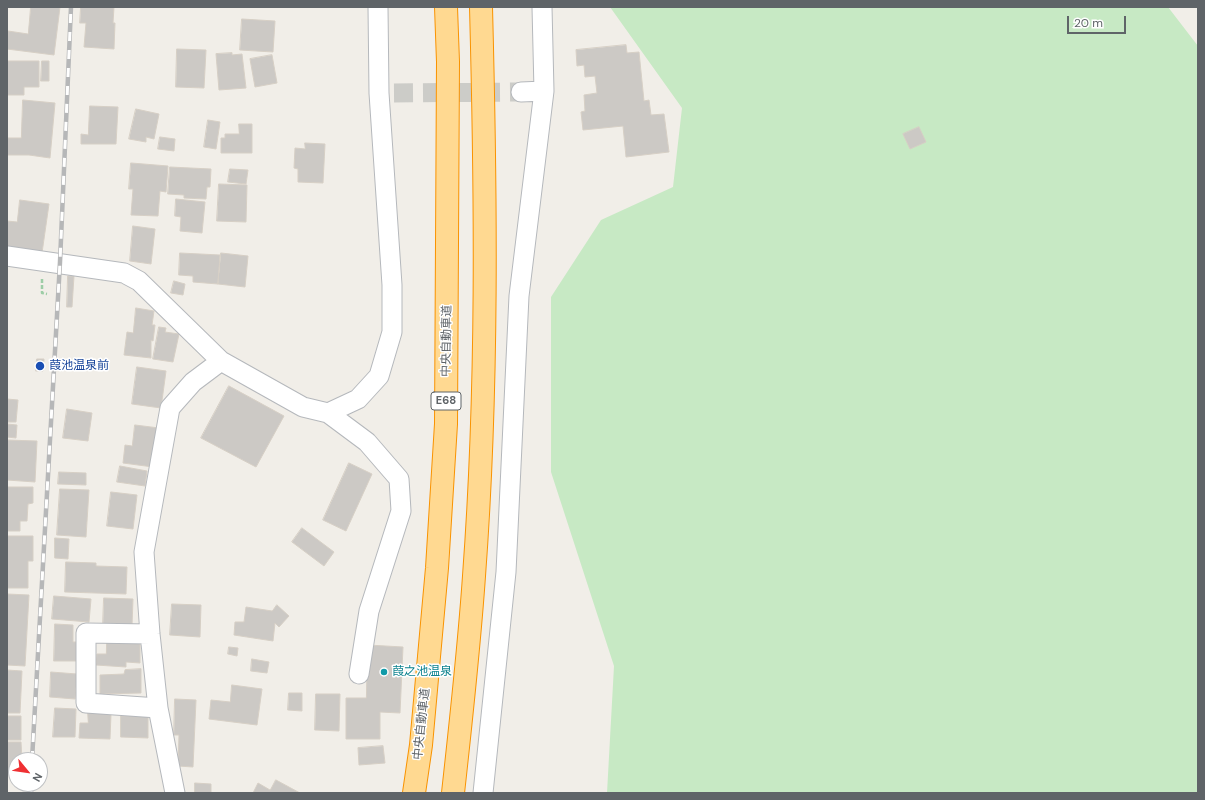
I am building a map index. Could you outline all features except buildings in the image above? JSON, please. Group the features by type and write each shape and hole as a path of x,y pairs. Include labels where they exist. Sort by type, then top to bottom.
{"highway":[{"name":"中央自動車道","path":"414,793 421,745 437,568 446,424 448,164 446,7"},
{"path":"453,793 474,583 480,444 485,286 481,7"}],"street":[{"path":"328,413 358,399 379,376 392,332 386,93 378,7"},
{"path":"483,65 487,7"},
{"path":"483,793 506,572 519,296 544,91 542,7"},
{"path":"522,92 544,91"},
{"path":"7,256 124,273 139,281 221,360 302,407 328,413 366,442 399,479 400,511 369,611 359,674"},
{"path":"175,793 158,708 150,634 144,552 170,408 193,382 221,360"},
{"path":"150,634 86,633 86,703 158,708"}],"green space":[{"path":"610,7 1168,7 1198,46 1198,793 607,793 614,666 551,472 551,297 601,220 673,187 682,108"}],"tunnel":[{"path":"394,93 521,92"}],"railway":[{"path":"32,752 60,262 71,7"}],"place":[{"name":"葭池温泉前","path":"40,366"},
{"name":"葭之池温泉","path":"384,672"}]}
